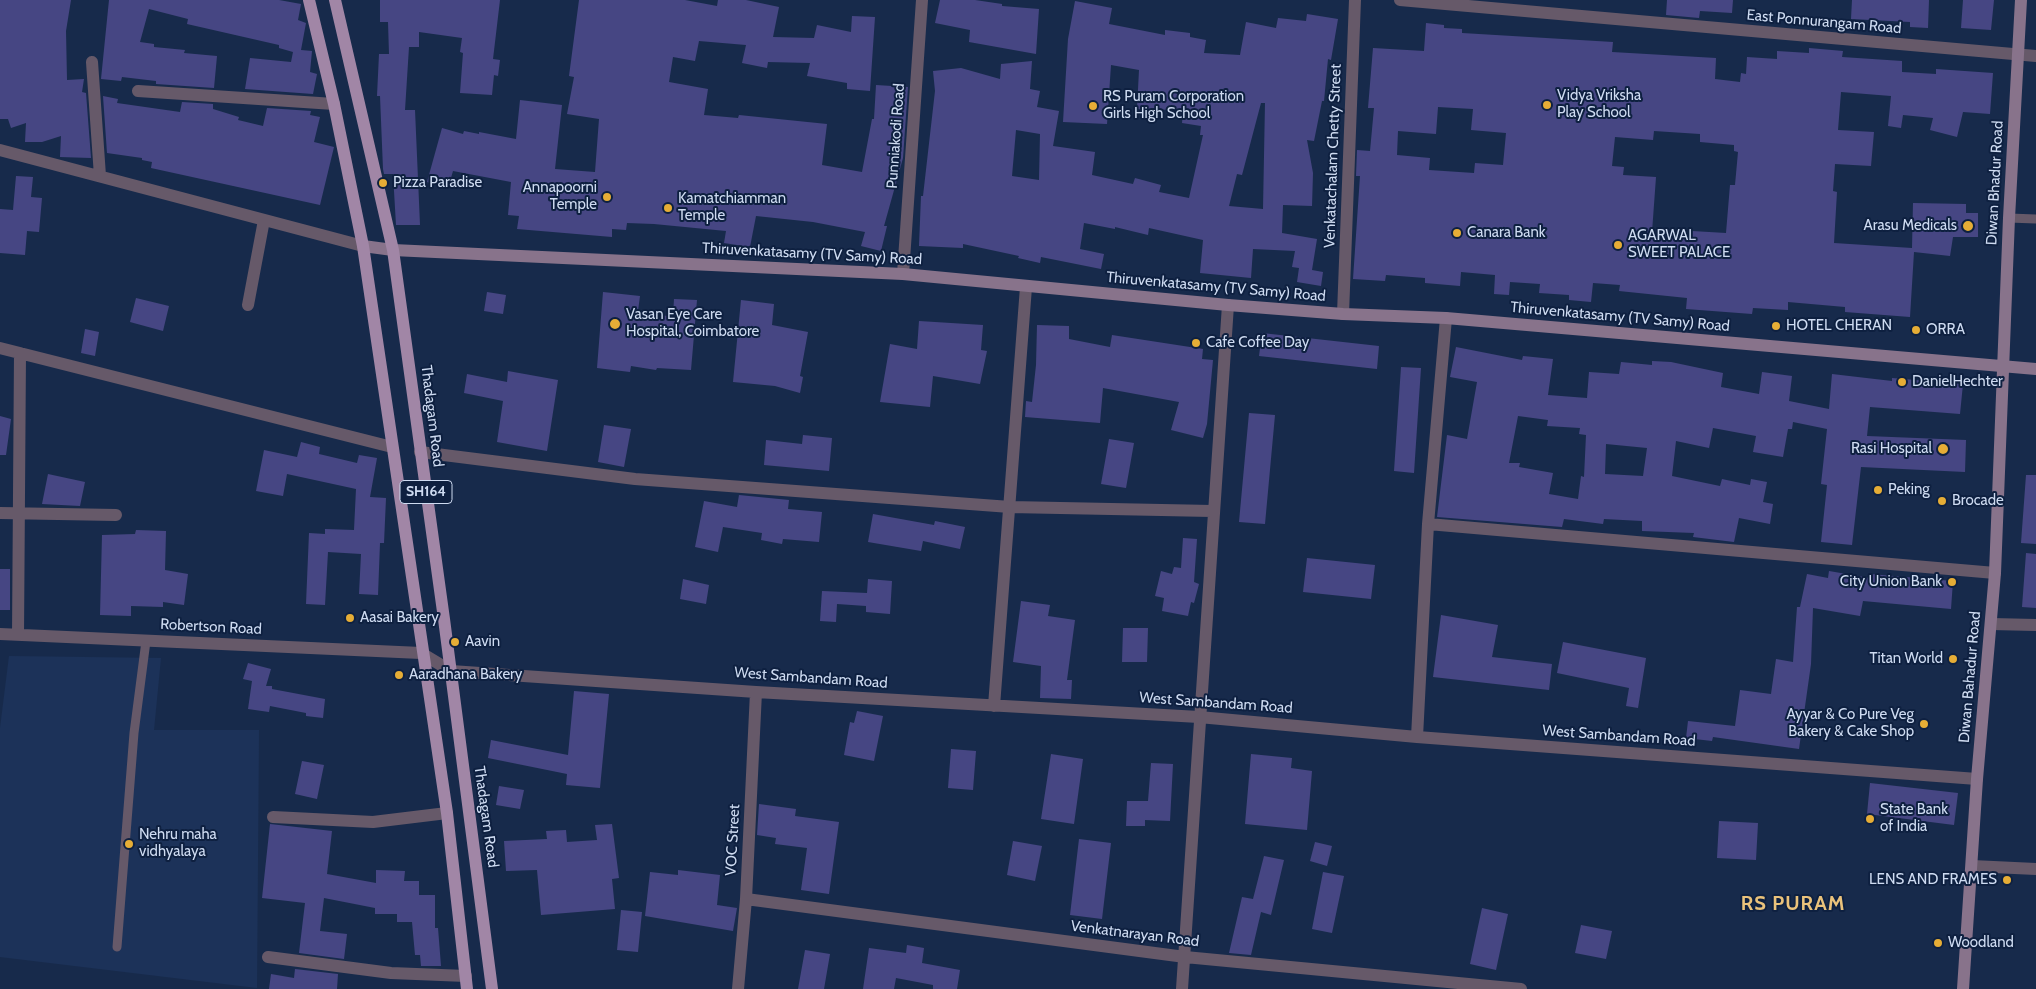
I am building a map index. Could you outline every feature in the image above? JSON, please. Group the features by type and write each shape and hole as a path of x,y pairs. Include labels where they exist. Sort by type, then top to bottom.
{"main road":[{"name":"SH164","path":"309,0 334,104 363,246 447,813 467,989"},
{"name":"Thadagam Road","path":"335,0 393,250 451,671 492,989"},
{"name":"Diwan Bhadur Road","path":"2005,368 2009,218 2021,0"},
{"name":"Thiruvenkatasamy (TV Samy) Road","path":"363,246 393,250 903,274 1228,305 1343,314 1446,318 2005,368 2036,369"},
{"name":"Diwan Bahadur Road","path":"1963,989 1977,779 1995,573 2005,368"}],"street":[{"name":"Punniakodi Road","path":"903,274 922,0"},
{"name":"Venkatachalam Chetty Street","path":"1343,314 1355,0"},
{"name":"East Ponnurangam Road","path":"1400,0 2036,56"},
{"path":"92,62 100,176"},
{"path":"138,91 334,104"},
{"path":"0,150 363,246"},
{"path":"248,305 264,220"},
{"path":"994,706 1026,287"},
{"path":"1182,989 1198,717 1228,305"},
{"path":"1418,736 1428,524 1446,318"},
{"path":"0,348 392,447"},
{"path":"18,635 20,353"},
{"path":"420,452 635,480 1010,507 1212,511"},
{"path":"0,513 116,515"},
{"path":"1428,524 1995,573"},
{"path":"1991,624 2036,625"},
{"name":"Robertson Road","path":"0,634 422,653"},
{"path":"422,653 451,671"},
{"name":"West Sambandam Road","path":"451,671 756,692 1198,717 1977,779"},
{"name":"VOC Street","path":"738,989 746,899 756,692"},
{"path":"273,817 372,822 447,813"},
{"path":"1972,866 2036,868"},
{"name":"Venkatnarayan Road","path":"746,899 1185,958 1521,989"},
{"path":"268,957 391,973 466,976"}],"lane":[{"path":"2009,218 2036,219"},
{"path":"117,947 134,733 146,641"}],"shaded area":[{"name":"Nehru maha vidhyalaya","path":"9,656 161,658 154,730 259,730 257,988 0,957 0,728"}],"building":[{"path":"0,0 71,0 66,31 67,80 84,79 82,92 86,93 91,158 60,157 61,136 42,142 25,142 26,123 11,128 8,119 0,119"},
{"path":"109,0 279,0 301,4 298,20 306,23 301,50 312,51 310,72 317,74 313,94 245,89 250,58 291,62 293,52 279,48 279,45 187,24 188,19 149,9 140,42 154,44 154,47 185,50 184,53 217,56 214,88 156,84 156,81 122,77 121,81 101,79"},
{"path":"380,0 500,0 493,59 500,60 498,76 494,75 492,95 460,93 463,53 460,52 462,38 419,32 419,47 409,47 405,110 415,110 420,225 396,225 393,174 384,174 383,169 380,96 377,96 379,54 389,54 388,22 380,22"},
{"path":"579,0 685,0 717,6 718,0 746,0 779,7 773,37 814,38 817,25 851,32 852,16 875,17 870,91 847,89 847,83 807,76 810,63 768,62 767,68 742,63 746,45 699,41 695,61 673,57 669,82 708,89 704,115 738,118 739,115 827,124 822,165 862,172 872,119 874,119 876,85 908,87 903,158 884,226 887,226 881,251 861,246 865,232 813,222 756,216 750,247 724,243 726,231 654,224 627,223 626,230 612,229 612,237 517,229 519,216 508,215 511,182 453,171 448,188 427,182 442,128 463,134 464,131 479,134 479,132 516,139 520,100 562,105 555,169 595,172 599,119 567,114 574,77 569,76"},
{"path":"940,0 975,0 1002,4 1002,6 1039,9 1036,54 969,42 970,30 935,23"},
{"path":"1667,0 1733,0 1732,13 1700,11 1699,18 1666,15"},
{"path":"1852,0 1929,0 1928,28 1910,27 1910,22 1851,19"},
{"path":"1963,0 1994,0 1991,30 1961,28"},
{"path":"1075,1 1112,8 1109,24 1165,35 1165,30 1190,33 1190,37 1206,40 1204,53 1240,55 1246,22 1276,28 1278,18 1306,21 1307,14 1338,19 1331,60 1328,59 1324,101 1322,101 1314,141 1307,140 1313,173 1312,206 1283,205 1282,233 1317,239 1312,270 1323,272 1321,286 1297,282 1299,268 1292,267 1295,251 1253,249 1251,278 1200,273 1203,240 1149,228 1148,235 1115,227 1115,229 1084,223 1080,249 1104,254 1101,269 1041,257 1040,263 1018,258 1019,256 963,244 963,248 919,246 921,196 923,196 935,91 933,71 961,68 1000,79 1001,64 1032,61 1030,89 1040,91 1037,107 1059,111 1053,146 1095,152 1092,175 1133,184 1135,178 1161,185 1159,192 1189,198 1203,135 1200,135 1201,126 1182,123 1183,112 1151,108 1151,110 1137,109 1139,70 1111,65 1107,124 1063,122 1068,39","holes":["1261,103 1265,103 1263,209 1229,206 1237,174 1242,175","1016,130 1040,134 1039,180 1012,176"]},
{"path":"1426,23 1444,25 1444,28 1462,29 1462,33 1613,42 1612,52 1716,58 1715,79 1740,82 1741,73 1746,74 1747,57 1777,59 1777,51 1809,53 1809,48 1843,51 1842,57 1902,61 1902,72 1936,74 1936,69 1993,73 1990,114 1963,112 1957,137 1930,130 1933,118 1903,115 1901,128 1888,126 1891,96 1841,92 1838,130 1874,132 1871,166 1835,164 1833,191 1837,192 1834,243 1912,248 1913,203 1966,204 1966,213 1978,213 1978,237 1953,237 1950,256 1914,252 1910,317 1845,312 1845,307 1788,302 1788,310 1753,308 1752,314 1686,309 1687,298 1619,291 1620,285 1593,283 1591,302 1569,300 1569,295 1539,293 1540,284 1510,282 1509,295 1494,294 1495,275 1461,272 1460,286 1425,283 1425,278 1386,275 1385,281 1353,279 1360,176 1356,176 1357,150 1370,151 1374,108 1368,108 1373,48 1424,51","holes":["1438,107 1473,109 1471,130 1506,133 1503,165 1475,163 1474,173 1429,170 1430,158 1397,155 1398,131 1436,134","1654,131 1700,134 1700,142 1734,145 1734,151 1738,152 1735,185 1730,185 1726,233 1692,231 1692,235 1652,232 1656,177 1623,175 1624,167 1612,166 1615,137 1653,140"]},
{"path":"103,96 118,99 117,103 180,112 182,102 213,104 213,109 239,117 238,120 263,126 267,108 311,111 310,115 320,117 314,142 334,147 320,205 151,168 152,162 142,160 142,158 107,153"},
{"path":"16,176 33,177 31,197 42,198 39,232 27,231 25,255 0,253 0,209 13,210"},
{"path":"487,292 506,295 503,314 484,311"},
{"path":"603,292 640,296 638,311 673,317 674,299 697,300 691,370 657,368 656,370 631,366 630,372 597,368"},
{"path":"136,298 169,306 163,331 130,322"},
{"path":"741,300 774,304 772,325 808,332 800,376 803,377 800,393 775,386 733,382"},
{"path":"919,321 983,325 981,350 987,351 980,384 933,376 930,407 880,402 890,344 917,349"},
{"path":"1037,325 1069,326 1069,339 1110,347 1112,335 1203,349 1202,359 1213,360 1207,424 1203,438 1171,430 1179,402 1103,388 1100,423 1025,417 1026,401 1032,402 1036,365"},
{"path":"85,329 99,332 95,356 81,353"},
{"path":"1262,333 1379,346 1377,369 1259,356"},
{"path":"1456,347 1522,360 1523,356 1553,359 1548,395 1587,398 1589,372 1619,374 1621,362 1652,365 1652,361 1671,362 1723,373 1721,387 1759,394 1762,372 1792,376 1789,401 1829,409 1832,374 1892,381 1892,378 1963,384 1960,414 1870,407 1867,436 1966,440 1965,472 1861,467 1852,545 1821,542 1827,485 1821,484 1827,429 1793,422 1792,429 1788,429 1783,457 1753,452 1756,436 1713,428 1709,448 1676,441 1672,476 1720,486 1722,479 1750,485 1751,479 1767,482 1763,502 1773,504 1770,524 1739,518 1734,542 1693,537 1694,533 1642,531 1642,521 1604,519 1603,524 1564,519 1562,527 1437,517 1447,435 1467,439 1477,382 1450,377","holes":["1518,416 1548,420 1547,426 1580,428 1579,434 1586,435 1584,477 1581,476 1578,499 1549,494 1553,473 1519,467 1520,463 1509,463","1606,444 1647,448 1643,476 1605,474"]},
{"path":"1401,367 1421,368 1414,473 1394,471"},
{"path":"508,371 558,380 547,451 497,442 503,401 464,393 467,374 507,382"},
{"path":"1249,413 1275,415 1265,524 1239,522"},
{"path":"0,416 11,419 6,455 0,455"},
{"path":"604,425 631,429 624,467 598,462"},
{"path":"803,435 832,438 829,471 764,465 766,440 802,444"},
{"path":"1109,439 1134,443 1126,488 1101,484"},
{"path":"301,442 320,447 319,454 357,463 359,455 377,458 370,497 386,498 384,543 380,543 378,595 359,594 361,554 328,552 325,605 306,604 309,533 325,534 325,529 354,530 356,489 287,474 283,496 256,491 264,450 297,457"},
{"path":"48,474 85,482 80,506 42,504"},
{"path":"2026,475 2036,475 2036,544 2021,543"},
{"path":"739,495 789,500 788,509 822,512 819,542 783,539 782,544 761,540 762,533 723,527 718,552 695,547 704,501 737,507"},
{"path":"873,514 934,525 935,521 965,527 960,549 923,541 921,551 868,542"},
{"path":"136,530 166,531 165,570 188,574 184,605 163,602 163,607 131,606 131,616 100,615 102,535 135,534"},
{"path":"1183,538 1197,539 1194,582 1199,584 1194,603 1191,602 1188,616 1162,611 1164,598 1155,596 1161,571 1172,574 1174,567 1181,568"},
{"path":"2026,553 2036,554 2036,608 2022,607"},
{"path":"1307,558 1375,565 1371,599 1303,592"},
{"path":"0,569 10,569 10,610 0,610"},
{"path":"1829,571 1870,578 1870,574 1953,581 1951,609 1863,601 1860,616 1813,608 1811,664 1799,749 1713,737 1712,741 1686,738 1688,721 1735,726 1740,690 1771,694 1776,659 1793,662 1797,607 1800,607 1807,574 1828,578"},
{"path":"683,579 709,585 706,604 680,599"},
{"path":"868,579 892,581 890,614 866,612 866,606 837,604 836,622 820,621 822,591 867,593"},
{"path":"1021,601 1050,605 1048,616 1075,620 1067,680 1072,680 1071,699 1040,698 1041,666 1013,662"},
{"path":"1441,615 1498,625 1492,657 1552,664 1549,690 1433,677"},
{"path":"1123,628 1148,628 1147,662 1122,662"},
{"path":"1563,642 1646,658 1638,708 1626,706 1629,688 1557,673"},
{"path":"248,663 271,669 266,686 272,686 272,689 325,699 323,718 306,716 306,713 270,706 269,712 248,709 252,681 243,679"},
{"path":"574,691 609,694 600,788 566,785 567,774 488,758 491,740 568,755"},
{"path":"857,711 883,716 874,761 844,755 850,722 854,723"},
{"path":"951,749 976,751 973,790 948,788"},
{"path":"1051,754 1083,759 1074,824 1041,819"},
{"path":"1251,754 1292,758 1291,768 1312,771 1307,830 1245,824"},
{"path":"302,761 324,765 317,799 295,794"},
{"path":"1151,763 1173,764 1170,821 1145,820 1145,826 1126,826 1127,801 1148,801"},
{"path":"1870,783 1958,793 1954,825 1867,814"},
{"path":"499,786 524,790 520,809 496,805"},
{"path":"759,804 796,809 795,816 839,822 829,894 801,890 807,848 775,844 776,838 757,835"},
{"path":"1719,821 1758,823 1756,860 1717,858"},
{"path":"270,824 332,831 327,874 376,883 376,870 405,871 404,881 419,881 419,895 435,895 435,928 438,928 441,966 421,966 420,955 415,955 412,922 397,922 397,914 375,914 375,908 324,898 320,931 347,934 344,959 299,953 305,903 262,898"},
{"path":"612,824 619,878 612,879 615,909 541,915 537,870 506,871 504,841 547,839 546,831 566,830 567,842 597,840 595,825"},
{"path":"1079,839 1111,843 1102,919 1070,915"},
{"path":"1013,841 1042,846 1035,881 1007,875"},
{"path":"1315,842 1332,846 1327,866 1310,861"},
{"path":"1264,856 1284,860 1271,915 1261,912 1251,955 1229,953 1242,897 1253,899"},
{"path":"678,870 720,875 717,905 737,908 733,931 645,916 650,872 678,875"},
{"path":"1323,872 1344,876 1332,933 1312,929"},
{"path":"1482,908 1508,914 1496,970 1470,964"},
{"path":"621,910 642,912 638,952 617,950"},
{"path":"1581,925 1612,931 1606,959 1575,953"},
{"path":"907,945 924,948 922,963 960,970 957,989 933,989 933,985 896,978 894,989 863,989 869,948 906,953"},
{"path":"805,950 830,954 824,989 798,989"},
{"path":"295,969 338,974 337,989 269,989 271,974 294,978"}],"place":[{"name":"Vidya Vriksha Play School","path":"1547,105"},
{"name":"RS Puram Corporation Girls High School","path":"1093,106"},
{"name":"Pizza Paradise","path":"383,183"},
{"name":"Annapoorni Temple","path":"607,197"},
{"name":"Kamatchiamman Temple","path":"668,208"},
{"name":"Arasu Medicals","path":"1968,226"},
{"name":"Canara Bank","path":"1457,233"},
{"name":"AGARWAL SWEET PALACE","path":"1618,245"},
{"name":"Vasan Eye Care Hospital, Coimbatore","path":"615,324"},
{"name":"HOTEL CHERAN","path":"1776,326"},
{"name":"ORRA","path":"1916,330"},
{"name":"Cafe Coffee Day","path":"1196,343"},
{"name":"DanielHechter","path":"1902,382"},
{"name":"Rasi Hospital","path":"1943,449"},
{"name":"Peking","path":"1878,490"},
{"name":"Brocade","path":"1942,501"},
{"name":"City Union Bank","path":"1952,582"},
{"name":"Aasai Bakery","path":"350,618"},
{"name":"Aavin","path":"455,642"},
{"name":"Titan World","path":"1953,659"},
{"name":"Aaradhana Bakery","path":"399,675"},
{"name":"Ayyar & Co Pure Veg Bakery & Cake Shop","path":"1924,724"},
{"name":"State Bank of India","path":"1870,819"},
{"name":"Nehru maha vidhyalaya","path":"129,844"},
{"name":"LENS AND FRAMES","path":"2007,880"},
{"name":"Woodland","path":"1938,943"}],"district":[{"name":"RS PURAM","path":"1793,904"}]}
